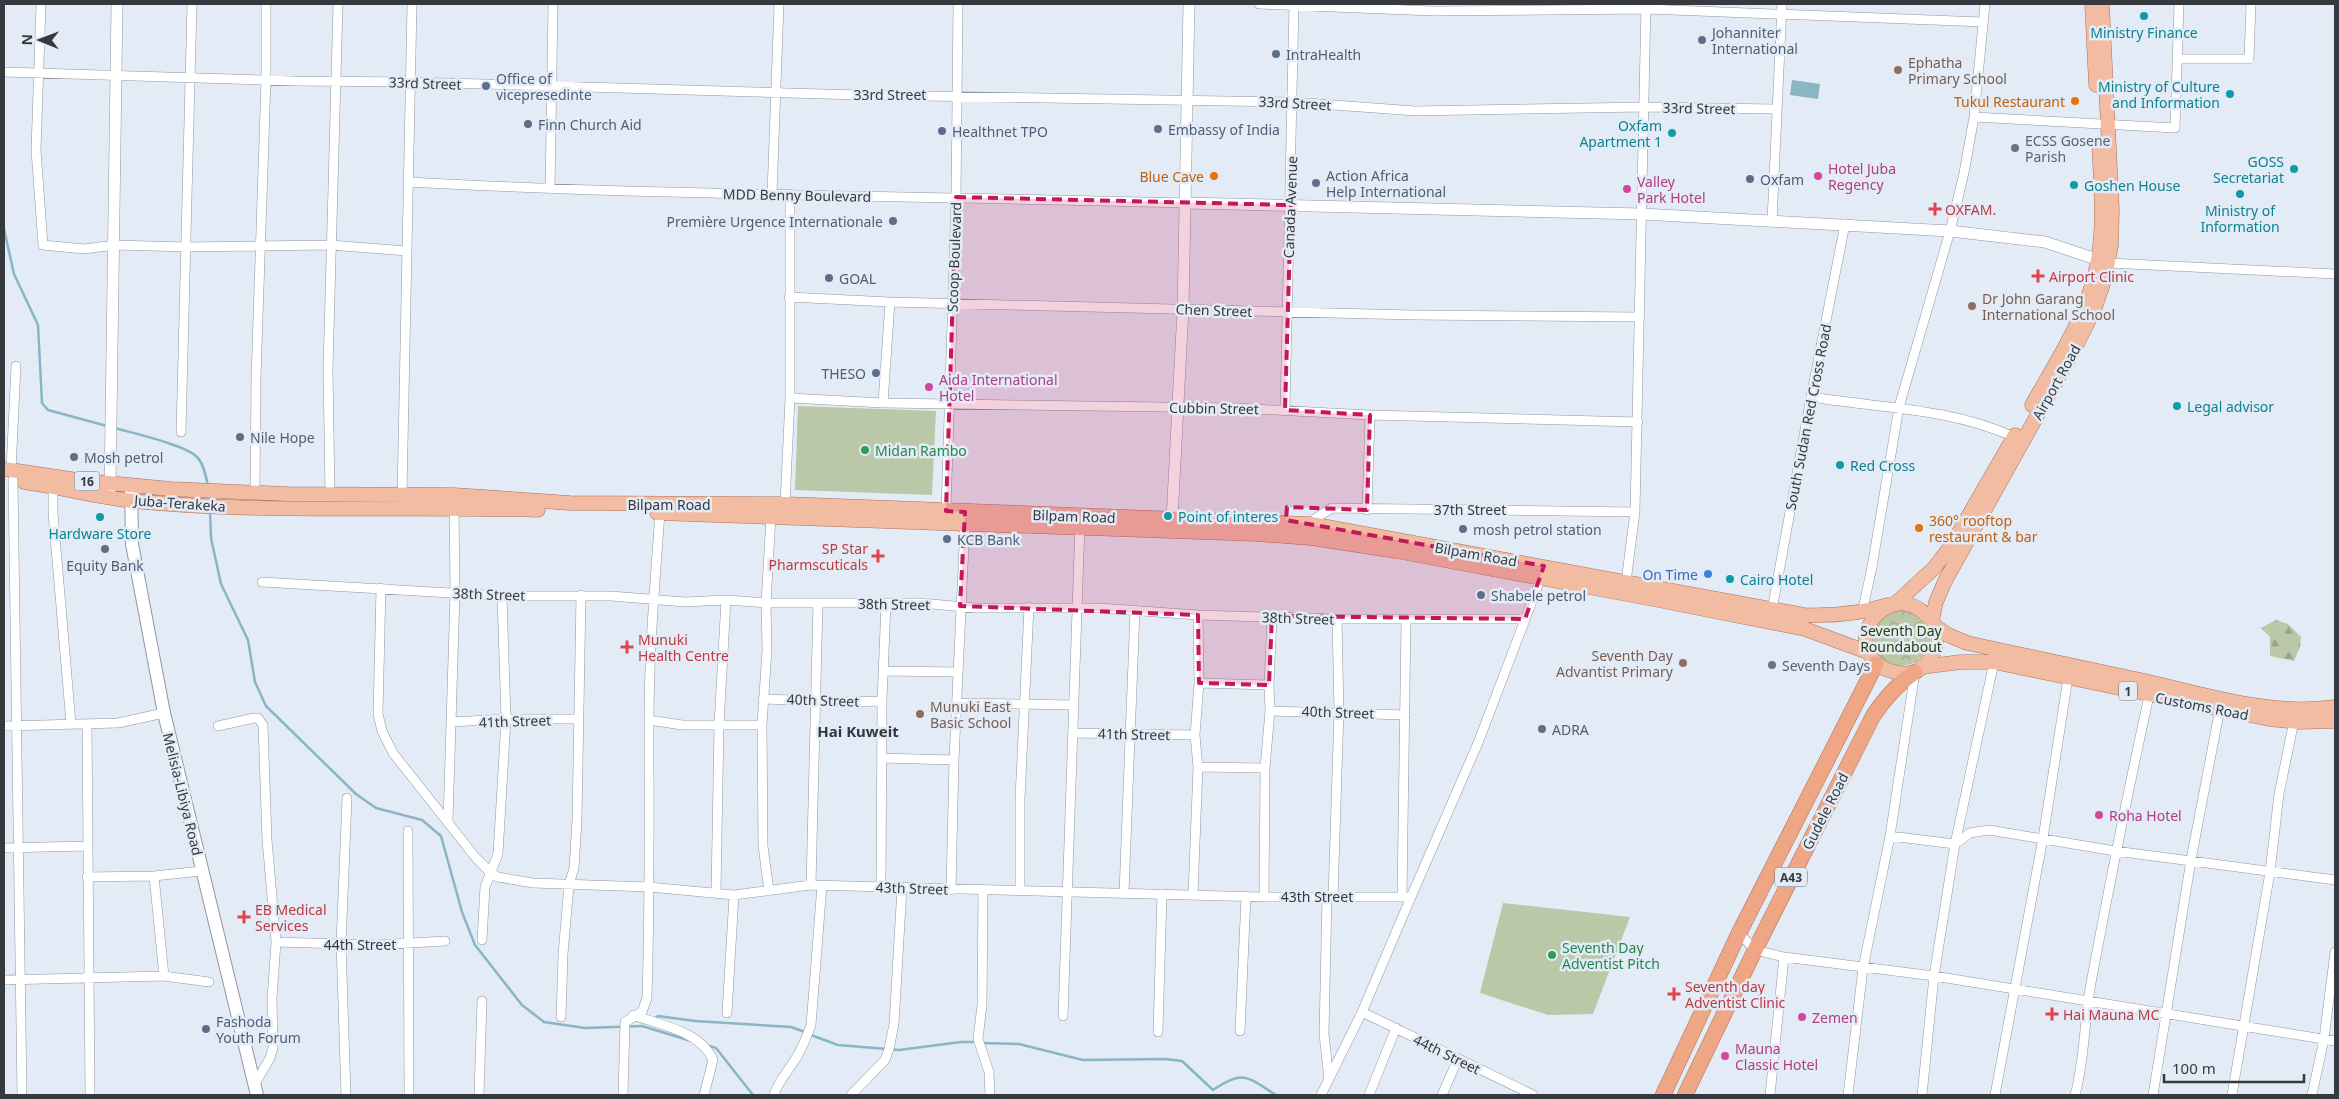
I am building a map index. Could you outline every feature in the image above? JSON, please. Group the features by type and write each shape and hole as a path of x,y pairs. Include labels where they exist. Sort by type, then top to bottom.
{"highway":[{"name":"Gudele Road","path":"1663,1095 1739,933 1873,659"},
{"name":"Gudele Road","path":"1685,1095 1754,950 1873,716 1900,682 1918,670"}],"main road":[{"name":"Airport Road","path":"2092,4 2103,124"},
{"name":"Airport Road","path":"1933,623 1936,602 1945,581 2076,346 2094,310 2103,262 2102,4"},
{"name":"Airport Road","path":"1891,604 1934,568 1951,546 2067,342 2103,262"},
{"name":"16","path":"8,474 54,486 110,490 131,486"},
{"name":"16","path":"8,474 110,490"},
{"name":"Juba-Terakeka","path":"131,486 253,492"},
{"name":"Melisia-Libiya Road","path":"131,486 132,544 164,713 242,1036 256,1082 254,1082 257,1095"},
{"name":"Juba-Terakeka","path":"110,490 130,500 171,504 251,507"},
{"name":"Bilpam Road","path":"253,492 402,495 454,501 660,513 965,524 1172,520 1310,524 1805,629 1873,659"},
{"name":"Bilpam Road","path":"251,507 454,501 785,504 946,511 1311,538 1542,572 1626,582 1804,615 1827,616 1862,613 1891,604"},
{"name":"1","path":"1891,604 1904,603 1920,608 1933,623"},
{"path":"1873,659 1866,639 1869,625 1877,613 1891,604"},
{"path":"1918,670 1932,656 1935,648 1937,641 1933,623"},
{"name":"Customs Road","path":"1933,623 1948,635 1967,643 2216,698 2262,707 2335,707"},
{"name":"1","path":"1873,659 1896,673 1918,670"},
{"name":"Customs Road","path":"1918,670 1961,662 1994,662 2149,696 2270,719 2335,721"}],"street":[{"path":"41,4 36,150 43,245 84,249 115,245 187,247 227,245 261,247 330,246 407,251"},
{"path":"110,490 117,4"},
{"path":"181,432 192,4"},
{"path":"253,492 266,80 266,4"},
{"path":"330,494 328,369 330,246 335,165 338,4"},
{"path":"402,495 412,4"},
{"path":"550,189 553,4"},
{"path":"772,194 779,4"},
{"name":"Scoop Boulevard","path":"946,511 956,197 958,4"},
{"path":"1172,520 1183,309 1189,4"},
{"path":"1259,4 1433,11 1646,6 1782,14 1983,22"},
{"path":"1772,221 1782,4"},
{"path":"1862,613 1872,567 1899,407 1950,231 1964,172 1974,117 1985,4"},
{"path":"1974,117 2175,128 2179,4"},
{"path":"2178,59 2250,59 2251,4"},
{"name":"Canada Avenue","path":"1285,410 1294,5"},
{"path":"1626,582 1635,512 1646,6"},
{"name":"33rd Street","path":"4,72 336,82 411,82 777,91 859,95 957,95 1293,102 1415,111 1645,107 1776,109"},
{"name":"MDD Benny Boulevard","path":"408,182 550,189 1186,203"},
{"path":"785,504 790,398 790,194"},
{"path":"1186,203 1642,214 1845,224 1950,231 2045,242 2074,250 2103,262 2335,274"},
{"name":"South Sudan Red Cross Road","path":"1772,610 1810,397 1845,224"},
{"name":"Chen Street","path":"789,297 952,304 1414,315 1640,316"},
{"path":"884,403 890,302"},
{"path":"16,366 8,474 19,847 22,1095"},
{"path":"1810,397 1899,407 1988,425 2014,437"},
{"name":"Cubbin Street","path":"790,398 884,403 1285,410 1370,415 1638,422"},
{"path":"1367,510 1370,415"},
{"path":"54,486 53,513 71,724"},
{"path":"448,822 455,593 454,501"},
{"name":"37th Street","path":"1310,524 1332,508 1367,510 1493,509 1635,512"},
{"path":"623,1095 623,1034 625,1022 633,1015 642,1012 647,998 649,720 660,513"},
{"path":"769,891 763,846 762,725 767,650 766,603 771,516"},
{"path":"1063,1016 1081,521"},
{"path":"951,890 954,760 965,524"},
{"path":"1321,1095 1362,1012 1407,897 1478,743 1542,572"},
{"name":"38th Street","path":"262,582 502,596 581,595 654,601 726,600 766,603 886,603 975,608 1078,608 1198,615 1337,619 1525,619"},
{"path":"381,588 378,714 382,731 393,753 491,873"},
{"path":"561,1017 569,885 574,868 577,820 581,595"},
{"path":"482,940 485,887 498,854 506,719 502,596"},
{"path":"716,892 719,725 726,600"},
{"path":"810,885 818,602"},
{"path":"881,887 882,701 886,603"},
{"path":"1020,889 1020,799 1029,607"},
{"path":"1124,893 1135,610"},
{"path":"1193,894 1198,767 1195,735 1199,683 1198,615"},
{"path":"1264,897 1265,768 1270,711 1269,685 1272,616"},
{"path":"1329,1081 1324,1026 1339,712 1337,619"},
{"path":"1406,620 1407,897"},
{"path":"1922,1095 1934,976 1955,844 1994,662"},
{"path":"1848,1095 1863,968 1890,836 1918,670"},
{"path":"884,671 958,672"},
{"path":"1995,1095 2042,838 2068,678"},
{"path":"1199,683 1269,685"},
{"path":"2075,1095 2081,1075 2088,1001 2115,851 2149,696"},
{"name":"40th Street","path":"763,699 850,702 882,701"},
{"path":"957,703 1074,705"},
{"path":"2152,1095 2167,1014 2191,860 2220,708"},
{"name":"40th Street","path":"1270,711 1405,715"},
{"path":"4,726 118,723 164,713"},
{"path":"218,726 254,718 258,718 263,724 267,840 276,942 272,999 273,1048 270,1058 256,1082"},
{"name":"41th Street","path":"451,722 506,719 579,719"},
{"path":"649,720 682,725 762,725"},
{"path":"2232,1095 2270,872 2279,794 2294,721"},
{"path":"87,724 90,1095"},
{"name":"41th Street","path":"1073,733 1195,735"},
{"path":"882,758 954,760"},
{"path":"1198,767 1265,768"},
{"path":"346,1095 341,944 347,798"},
{"path":"1890,836 1955,844 1970,833 1989,830 2115,851 2335,880"},
{"path":"408,831 410,944 409,1095"},
{"path":"4,848 87,846"},
{"path":"87,877 154,876 202,871"},
{"name":"43th Street","path":"491,873 503,879 569,885 649,887 734,895 822,885 1264,897 1407,897"},
{"path":"154,876 164,976"},
{"path":"774,1095 781,1078 789,1069 805,1043 811,1025 822,885"},
{"path":"851,1095 885,1060 889,1049 894,1024 902,888"},
{"path":"983,890 982,1005 979,1042 989,1072 990,1095"},
{"path":"1158,1032 1162,894"},
{"path":"728,1013 734,895"},
{"path":"1240,1031 1246,896"},
{"path":"1739,933 1754,950 1784,957 1934,976 2335,1040"},
{"name":"44th Street","path":"276,942 341,944 445,942"},
{"path":"2312,1095 2324,1039 2335,952"},
{"path":"1770,1095 1784,957"},
{"path":"4,980 20,978 164,976 209,982"},
{"path":"479,1095 478,1066 482,1001"},
{"name":"44th Street","path":"1362,1012 1458,1059 1519,1092 1533,1095"},
{"path":"633,1015 690,1035 704,1046 713,1060 704,1095"},
{"path":"1369,1095 1396,1028"},
{"path":"1442,1095 1458,1059"}],"highlighted area":[{"path":"956,197 1291,205 1285,410 1370,415 1367,510 1287,507 1286,520 1544,566 1525,619 1272,616 1269,685 1199,683 1198,615 960,606 965,512 946,511"}],"green space":[{"name":"Midan Rambo","path":"798,406 936,411 932,495 795,490"},
{"name":"Seventh Day Roundabout","path":"1901,610 1916,615 1924,623 1929,638 1924,653 1916,661 1901,666 1886,661 1878,653 1873,638 1878,623 1886,615"},
{"path":"2276,620 2288,624 2301,637 2300,647 2294,661 2270,656 2270,637 2261,628"},
{"name":"Seventh Day Adventist Pitch","path":"1503,903 1630,917 1593,1014 1548,1015 1480,993"}],"water":[{"path":"1792,80 1820,84 1818,99 1790,95"}],"waterway":[{"path":"4,229 14,274 38,325 42,403 48,410 107,426"},
{"path":"115,428 171,444 191,453 201,463 208,486"},
{"path":"210,512 211,538 221,584 248,640 255,682 266,706 356,794 376,808 422,820 441,836 462,912 475,945 522,1005 544,1022 585,1028 642,1026 691,1041"},
{"path":"653,1019 658,1016 695,1021 791,1027 805,1032"},
{"path":"811,1035 838,1045 899,1050 961,1042 977,1042"},
{"path":"983,1043 1019,1044 1083,1060 1165,1059 1182,1061 1213,1090 1232,1079 1245,1078 1276,1095"},
{"path":"706,1045 716,1048 753,1095"}],"place":[{"name":"Ministry Finance","path":"2144,16"},
{"name":"Johanniter International","path":"1702,40"},
{"name":"IntraHealth","path":"1276,54"},
{"name":"Ephatha Primary School","path":"1898,70"},
{"name":"Office of vicepresedinte","path":"486,86"},
{"name":"Ministry of Culture and Information","path":"2230,94"},
{"name":"Tukul Restaurant","path":"2075,101"},
{"name":"Finn Church Aid","path":"528,124"},
{"name":"Embassy of India","path":"1158,129"},
{"name":"Healthnet TPO","path":"942,131"},
{"name":"Oxfam Apartment 1","path":"1672,133"},
{"name":"ECSS Gosene Parish","path":"2015,148"},
{"name":"GOSS Secretariat","path":"2294,169"},
{"name":"Blue Cave","path":"1214,176"},
{"name":"Hotel Juba Regency","path":"1818,176"},
{"name":"Oxfam","path":"1750,179"},
{"name":"Action Africa Help International","path":"1316,183"},
{"name":"Goshen House","path":"2074,185"},
{"name":"Valley Park Hotel","path":"1627,189"},
{"name":"Ministry of Information","path":"2240,194"},
{"name":"OXFAM.","path":"1935,209"},
{"name":"Première Urgence Internationale","path":"893,221"},
{"name":"Airport Clinic","path":"2038,276"},
{"name":"GOAL","path":"829,278"},
{"name":"Dr John Garang International School","path":"1972,306"},
{"name":"THESO","path":"876,373"},
{"name":"Aida International Hotel","path":"929,387"},
{"name":"Legal advisor","path":"2177,406"},
{"name":"Nile Hope","path":"240,437"},
{"name":"Midan Rambo","path":"865,450"},
{"name":"Mosh petrol","path":"74,457"},
{"name":"Red Cross","path":"1840,465"},
{"name":"Point of interes","path":"1168,516"},
{"name":"Hardware Store","path":"100,517"},
{"name":"360° rooftop restaurant & bar","path":"1919,528"},
{"name":"mosh petrol station","path":"1463,529"},
{"name":"KCB Bank","path":"947,539"},
{"name":"Equity Bank","path":"105,549"},
{"name":"SP Star Pharmscuticals","path":"878,556"},
{"name":"On Time","path":"1708,574"},
{"name":"Cairo Hotel","path":"1730,579"},
{"name":"Shabele petrol","path":"1481,595"},
{"name":"Munuki Health Centre","path":"627,647"},
{"name":"Seventh Day Advantist Primary","path":"1683,663"},
{"name":"Seventh Days","path":"1772,665"},
{"name":"Munuki East Basic School","path":"920,714"},
{"name":"ADRA","path":"1542,729"},
{"name":"Roha Hotel","path":"2099,815"},
{"name":"EB Medical Services","path":"244,917"},
{"name":"Seventh Day Adventist Pitch","path":"1552,955"},
{"name":"Seventh day Adventist Clinic","path":"1674,994"},
{"name":"Hai Mauna MC","path":"2052,1014"},
{"name":"Zemen","path":"1802,1017"},
{"name":"Fashoda Youth Forum","path":"206,1029"},
{"name":"Mauna Classic Hotel","path":"1725,1056"}],"district":[{"name":"Hai Kuweit","path":"858,731"}]}
